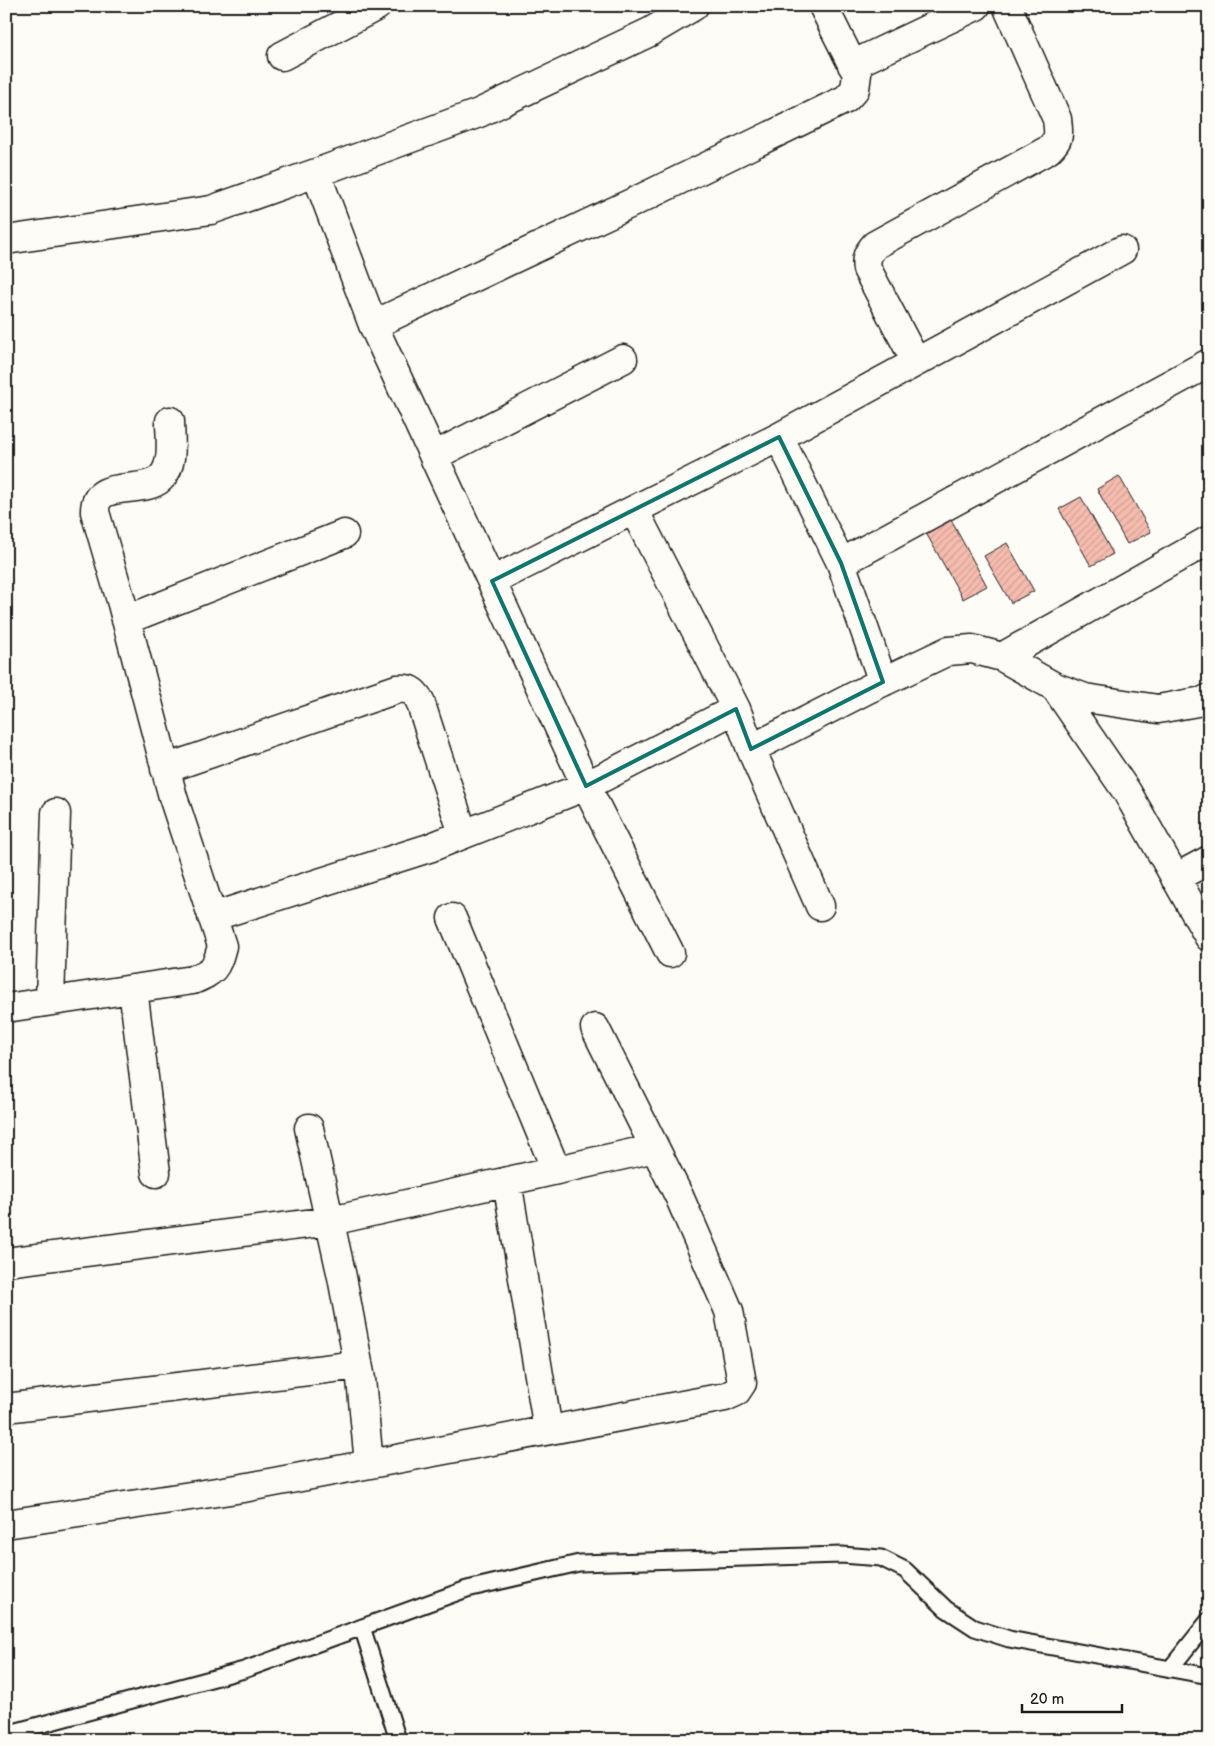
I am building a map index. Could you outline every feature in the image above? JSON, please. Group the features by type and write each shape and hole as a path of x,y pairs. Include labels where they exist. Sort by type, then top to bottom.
{"street":[{"path":"282,56 377,6"},
{"path":"6,240 211,210 478,113 650,32 694,6"},
{"path":"373,325 846,99 855,88 857,74 823,6"},
{"path":"852,65 976,6"},
{"path":"916,362 867,269 865,261 868,253 875,245 1048,150 1057,142 1059,132 1057,118 1007,6"},
{"path":"316,173 373,325 586,786 670,953"},
{"path":"492,581 779,437 1122,250"},
{"path":"434,456 623,359"},
{"path":"841,563 1209,363"},
{"path":"6,1008 193,980 207,974 218,963 222,946 165,769 126,620 95,512 95,503 100,496 107,492 154,483 162,477 170,458 170,421"},
{"path":"779,437 841,563 883,682"},
{"path":"634,510 736,708 751,749 820,906"},
{"path":"126,620 344,534"},
{"path":"1002,657 1209,540"},
{"path":"751,749 948,651 972,648 1002,657 1056,687 1085,698 1158,709 1203,701 1209,698"},
{"path":"1056,687 1127,792 1209,938"},
{"path":"165,769 407,688 415,692 420,701 463,834"},
{"path":"212,917 429,848 586,786 736,708"},
{"path":"50,1002 56,813"},
{"path":"1175,878 1209,860"},
{"path":"452,918 556,1170"},
{"path":"133,989 156,1173"},
{"path":"6,1524 243,1488 725,1397 736,1392 742,1383 729,1312 682,1205 595,1028"},
{"path":"309,1128 331,1221 358,1365 369,1464"},
{"path":"6,1262 331,1221 655,1148"},
{"path":"507,1181 548,1430"},
{"path":"6,1408 358,1365"}],"lane":[{"path":"6,1734 244,1670 467,1589 579,1564 852,1556 881,1558 905,1570 946,1609 975,1628 1009,1639 1209,1676"},
{"path":"1170,1669 1209,1620"},
{"path":"362,1627 398,1740"}],"highlighted area":[{"path":"779,437 841,563 883,682 751,749 736,709 586,786 492,581"}],"building":[{"path":"1119,476 1151,532 1127,544 1097,489"},
{"path":"1081,497 1113,554 1091,566 1059,509"},
{"path":"951,520 987,586 963,599 926,533"},
{"path":"1007,543 1034,591 1011,603 984,556"}]}
